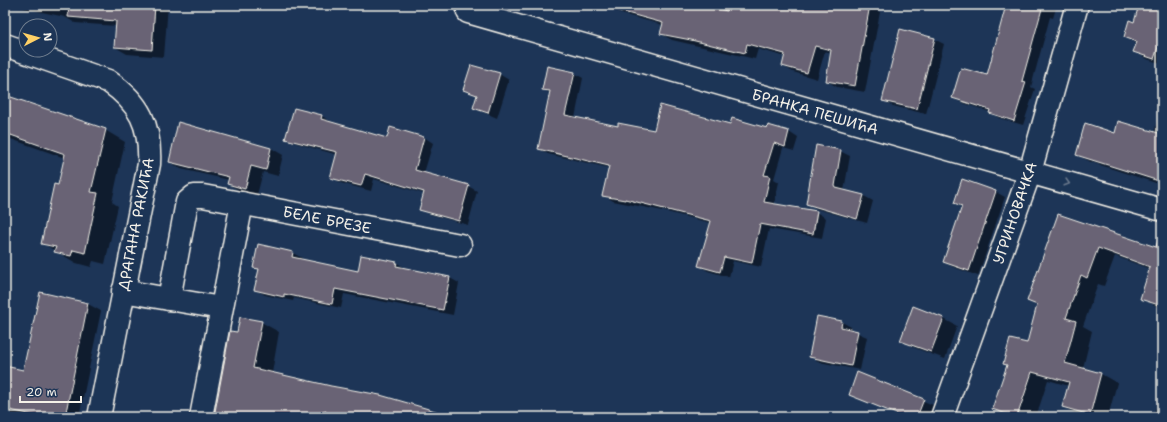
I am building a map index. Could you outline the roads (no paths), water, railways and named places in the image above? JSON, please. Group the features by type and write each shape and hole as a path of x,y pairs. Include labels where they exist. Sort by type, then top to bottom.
{"street":[{"name":"УГРИНОВАЧКА","path":"942,417 1030,172 1077,5"},
{"name":"БРАНКА ПЕШИЋА","path":"468,12 1162,210"},
{"name":"ДРАГАНА РАКИЋА","path":"5,45 108,81 120,89 135,104 143,120 150,150 150,164 123,291 99,417"},
{"name":"БЕЛЕ БРЕЗЕ","path":"169,299 187,202 194,196 203,196 242,203 460,245"},
{"path":"201,417 242,203"},
{"path":"123,291 222,308"}]}
